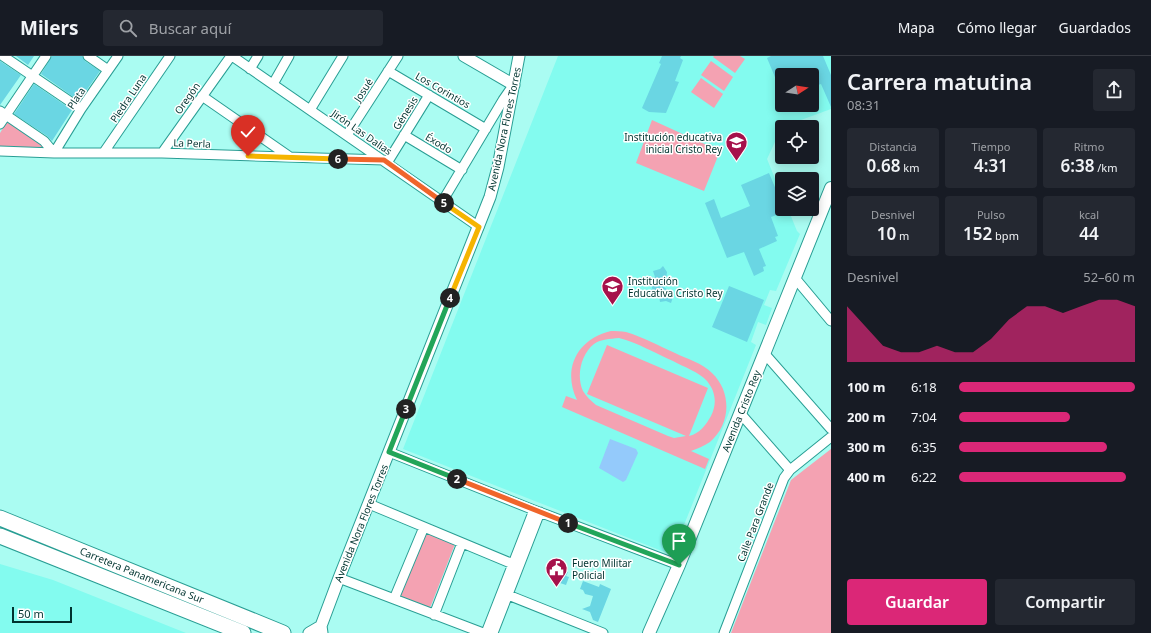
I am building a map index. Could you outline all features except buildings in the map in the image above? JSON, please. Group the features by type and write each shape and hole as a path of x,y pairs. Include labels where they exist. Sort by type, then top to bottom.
{"highway":[{"name":"Carretera Panamericana Sur","path":"0,518 262,629 283,633"},
{"name":"Carretera Panamericana Sur","path":"0,536 243,633"}],"main road":[{"name":"Avenida Cristo Rey","path":"648,633 679,565 830,194"}],"street":[{"path":"3,56 81,109"},
{"path":"0,124 3,113 46,56"},
{"path":"88,56 108,70"},
{"name":"Plata","path":"54,153 81,109 118,56"},
{"name":"Piedra Luna","path":"104,152 170,56"},
{"name":"Jirón Las Dalias","path":"231,56 479,227"},
{"name":"Oregón","path":"162,153 231,56"},
{"path":"250,69 258,56"},
{"path":"273,84 289,56"},
{"path":"310,110 344,56"},
{"name":"Josué","path":"347,135 398,56"},
{"path":"442,202 486,128 514,85 480,60 464,56"},
{"name":"Avenida Nora Flores Torres","path":"309,633 322,629 339,578 490,197 498,167 519,56"},
{"name":"Los Corintios","path":"388,71 486,128"},
{"name":"Génesis","path":"385,162 429,95"},
{"path":"202,96 290,157"},
{"path":"3,113 44,141 54,153"},
{"name":"Éxodo","path":"404,135 462,170"},
{"name":"La Perla","path":"0,151 54,153 162,153 385,162"},
{"path":"795,278 831,321"},
{"path":"764,353 831,429"},
{"path":"740,413 790,470"},
{"name":"Calle Para Grande","path":"724,633 784,478 790,470 831,437"},
{"path":"389,452 537,511 679,565"},
{"path":"369,504 513,564"},
{"path":"486,633 513,564 537,511"},
{"path":"493,633 508,595 537,511"},
{"path":"394,599 424,527"},
{"path":"434,614 462,543"},
{"path":"339,578 483,633"},
{"path":"508,595 603,633"}],"shaded area":[{"name":"Institución Educativa Cristo Rey","path":"558,56 831,56 831,109 801,120 775,120 775,142 767,159 775,179 775,216 791,216 797,231 800,234 776,291 770,290 764,305 772,308 766,325 758,322 751,342 756,345 672,555 403,449"},
{"path":"740,56 745,59 735,73 713,57"},
{"path":"711,61 733,77 724,91 701,75"},
{"path":"701,78 723,94 714,108 691,92"},
{"path":"8,120 44,145 42,147 0,147 0,133"},
{"path":"652,120 720,151 704,191 636,163"},
{"path":"611,331 617,331 639,336 699,364 712,373 719,381 726,398 725,417 722,426 717,435 710,442 691,451 709,459 705,469 562,407 566,396 577,400 571,377 572,367 576,357 581,348 599,335","holes":["619,338 691,370 707,381 714,394 715,403 713,412 699,431 689,436 708,388 607,345 587,394 686,436 674,438 668,436 596,405 590,400 583,391 580,379 581,366 586,353 594,344 603,340"]},
{"path":"610,439 636,449 638,453 626,480 623,482 599,468"},
{"path":"831,449 831,633 731,633 791,480"},
{"path":"425,533 455,544 430,608 400,596"},
{"path":"0,564 53,580 186,633 0,633"}],"place":[{"name":"Institución educativa inicial Cristo Rey","path":"737,162"},
{"name":"Institución Educativa Cristo Rey","path":"613,306"},
{"name":"Fuero Militar Policial","path":"557,588"}],"route":[{"path":"248,156 384,160 479,227 389,452 534,510 679,565"}]}
